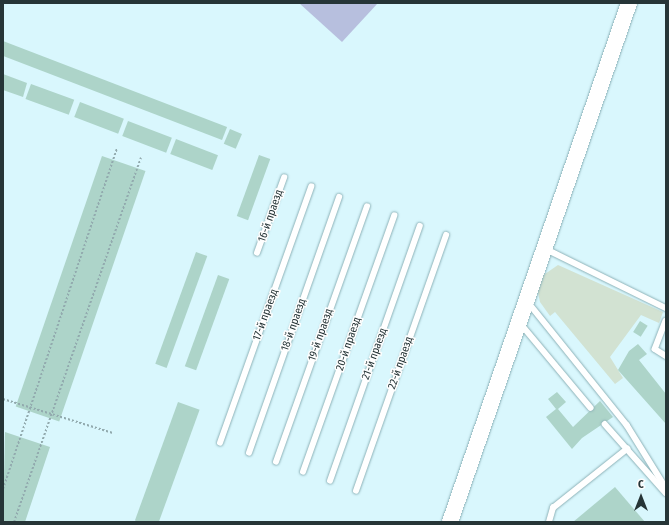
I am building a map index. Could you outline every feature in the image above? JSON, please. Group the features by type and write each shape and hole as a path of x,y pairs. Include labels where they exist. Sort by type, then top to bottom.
{"street":[{"path":"450,522 629,3"}],"lane":[{"name":"16-й праезд","path":"258,254 284,178"},
{"name":"17-й праезд","path":"220,443 311,187"},
{"name":"18-й праезд","path":"249,453 339,197"},
{"name":"19-й праезд","path":"276,462 366,207"},
{"name":"20-й праезд","path":"303,472 394,216"},
{"name":"21-й праезд","path":"330,481 420,226"},
{"name":"22-й праезд","path":"356,490 446,235"},
{"path":"544,248 666,308"},
{"path":"527,301 627,425 666,488"},
{"path":"666,321 655,348 666,356"},
{"path":"520,322 591,408"},
{"path":"604,424 666,493"},
{"path":"549,522 553,508 627,450"}],"path":[{"path":"3,489 117,149"},
{"path":"14,522 142,158"},
{"path":"3,399 51,416 113,433"}],"green space":[{"path":"558,265 663,312 659,323 641,315 610,357 623,378 615,384 555,312 550,316 540,302 537,288 542,276"}],"water":[{"path":"299,3 378,3 342,42"}],"building":[{"path":"3,41 227,127 222,140 3,56"},
{"path":"3,74 27,83 23,97 3,90"},
{"path":"31,84 74,100 69,115 26,99"},
{"path":"80,102 124,119 118,134 74,117"},
{"path":"128,121 172,138 166,153 122,136"},
{"path":"230,129 242,134 236,149 224,144"},
{"path":"176,139 218,155 212,170 170,154"},
{"path":"259,155 270,159 248,220 237,216"},
{"path":"102,156 145,171 59,422 16,407"},
{"path":"196,252 207,256 167,368 155,364"},
{"path":"218,275 229,279 196,370 185,366"},
{"path":"640,321 648,326 641,337 633,332"},
{"path":"638,344 647,354 639,360 666,394 666,424 618,370 629,351"},
{"path":"557,392 566,402 558,409 573,427 600,401 613,417 582,438 572,449 546,417 556,409 548,399"},
{"path":"178,402 200,410 159,522 139,522 135,520"},
{"path":"5,432 50,447 25,522 3,522"},
{"path":"615,487 645,522 573,522"}]}
